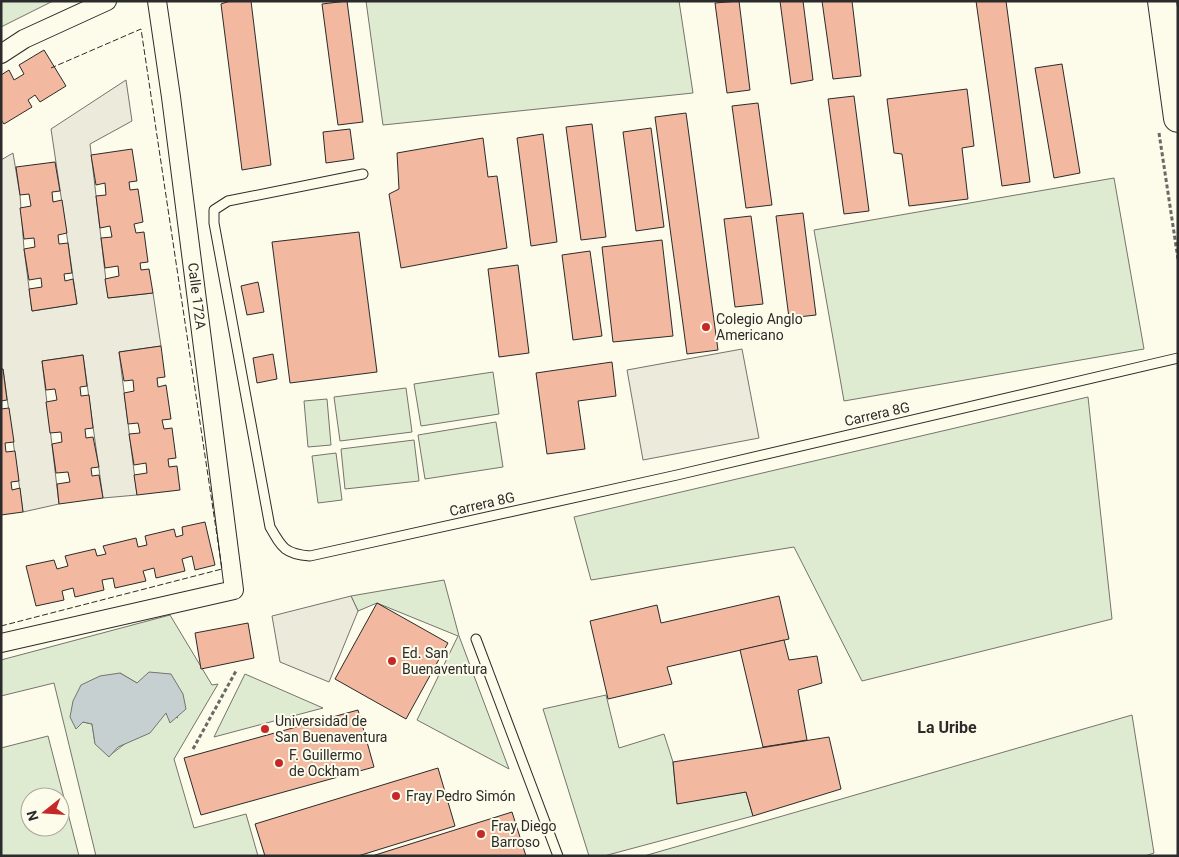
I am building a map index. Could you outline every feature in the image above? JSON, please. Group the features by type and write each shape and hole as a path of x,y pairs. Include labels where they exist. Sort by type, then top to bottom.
{"main road":[{"path":"1163,9 1178,78"},
{"path":"1163,9 1178,118"}],"street":[{"path":"1,54 24,39 107,1"},
{"name":"Calle 172A","path":"1,643 234,590 157,1"}],"lane":[{"name":"Carrera 8G","path":"363,174 228,201 214,210 214,223 270,527 280,545 292,555 310,556 319,554 677,474 1178,358"},
{"path":"476,639 558,856"}],"path":[{"path":"193,749 236,671"}],"green space":[{"path":"1,1 53,1 1,27"},
{"path":"366,1 679,1 693,93 383,125"},
{"path":"1114,178 1144,349 844,401 814,230"},
{"path":"493,372 499,414 421,426 414,384"},
{"path":"406,388 412,432 340,441 334,397"},
{"path":"1088,397 1112,619 862,681 794,547 591,580 574,517"},
{"path":"327,399 331,445 308,447 304,401"},
{"path":"496,422 503,467 425,479 418,435"},
{"path":"414,440 419,481 345,489 341,449"},
{"path":"336,453 342,500 318,503 312,456"},
{"path":"444,580 459,636 509,769 417,720 458,636 377,603 358,611 351,596"},
{"path":"170,615 212,685 218,684 174,759 194,828 246,814 258,856 96,856 54,683 1,696 1,660","holes":["120,673 137,683 178,718 166,712 109,756 95,743 92,724 83,722"]},
{"path":"245,674 323,708 214,737"},
{"path":"606,695 619,748 664,734 673,762 677,803 746,792 753,816 604,856 589,856 543,709"},
{"path":"1132,715 1154,853 1145,856 644,856"},
{"path":"48,736 61,787 20,787 20,837 70,837 70,821 79,856 1,856 1,748"}],"shaded area":[{"path":"126,80 132,121 90,144 108,298 153,293 161,346 119,352 137,495 103,498 83,355 42,361 59,504 23,512 3,369 1,369 1,160 13,153 20,195 24,249 32,311 77,304 51,129"},
{"path":"742,349 759,438 643,460 627,370"},
{"path":"351,596 358,611 329,682 280,662 272,616"},
{"path":"149,672 171,674 183,694 186,709 170,723 166,713 150,733 118,747 109,757 95,744 92,724 83,722 76,729 70,717 73,701 81,685 100,676 120,673 137,683"}],"building":[{"path":"230,1 251,1 271,165 242,170 221,4"},
{"path":"347,1 363,122 338,125 322,4"},
{"path":"739,1 750,90 727,93 715,3"},
{"path":"780,1 803,1 813,80 791,84"},
{"path":"822,1 852,1 861,76 833,79"},
{"path":"976,1 1006,1 1030,182 1002,186"},
{"path":"44,50 66,86 40,102 35,95 28,100 32,107 4,124 1,120 1,75 9,70 14,80 24,74 19,65"},
{"path":"1062,64 1080,173 1054,178 1035,68"},
{"path":"967,89 974,146 962,148 968,199 909,206 902,154 894,153 887,99"},
{"path":"854,96 869,211 844,214 828,99"},
{"path":"758,103 772,205 746,208 732,106"},
{"path":"686,113 718,350 687,354 655,117"},
{"path":"592,124 606,237 581,240 566,127"},
{"path":"651,128 664,227 636,231 623,132"},
{"path":"350,129 354,159 326,163 323,132"},
{"path":"543,134 557,242 531,246 517,138"},
{"path":"483,138 488,177 497,176 507,248 401,268 389,194 399,189 397,153"},
{"path":"132,149 137,181 129,182 130,190 138,189 143,222 134,224 136,233 144,232 148,262 140,263 141,270 149,269 153,293 108,298 105,279 119,276 118,266 105,268 101,238 112,237 110,226 100,228 96,196 106,195 105,183 96,185 91,155"},
{"path":"55,162 60,191 52,192 53,202 62,200 67,233 58,235 59,244 68,243 72,273 64,274 65,281 73,279 77,304 32,311 29,289 42,287 41,278 29,280 24,249 35,247 34,238 24,239 20,208 31,206 29,194 20,195 16,167"},
{"path":"803,213 816,315 789,318 776,216"},
{"path":"751,216 763,304 735,307 724,219"},
{"path":"359,232 377,372 290,383 272,242"},
{"path":"662,240 673,336 613,342 602,247"},
{"path":"590,251 602,336 573,340 562,255"},
{"path":"518,265 529,353 499,357 488,269"},
{"path":"258,282 264,312 247,315 241,286"},
{"path":"161,346 165,377 157,378 158,387 166,385 171,419 162,420 164,429 172,428 176,458 168,459 169,467 177,466 180,490 137,495 134,475 147,473 146,463 134,465 129,434 140,433 138,423 128,424 124,393 134,391 133,380 124,381 119,352"},
{"path":"273,354 277,379 257,383 253,358"},
{"path":"83,355 87,386 80,387 81,396 89,395 93,428 85,429 86,438 93,437 99,467 91,468 92,476 99,475 103,498 59,504 57,484 70,482 68,472 56,473 52,444 62,442 61,432 50,433 46,402 57,400 55,389 46,390 42,361"},
{"path":"612,362 616,396 578,401 585,449 547,454 536,373"},
{"path":"1,369 3,369 7,400 1,401"},
{"path":"9,408 14,442 5,443 6,452 15,451 19,481 11,482 12,490 20,488 23,512 1,515 1,409"},
{"path":"205,522 215,565 195,570 192,556 182,559 185,571 156,578 154,568 143,571 146,581 115,588 113,578 102,580 104,590 75,597 73,588 62,591 64,600 36,606 26,566 54,560 57,569 68,566 65,556 95,549 97,556 106,554 103,546 136,538 138,547 147,545 145,536 174,529 176,537 183,535 182,527"},
{"path":"779,596 789,639 667,667 672,684 608,699 590,621 657,605 661,623"},
{"name":"Ed. San Buenaventura","path":"377,603 448,643 406,719 335,679"},
{"path":"248,623 254,658 201,669 195,633"},
{"path":"784,640 789,660 817,656 822,683 798,690 807,740 763,747 740,650"},
{"name":"F. Guillermo de Ockham","path":"358,710 374,767 201,815 184,758"},
{"path":"829,737 841,789 753,816 746,792 677,804 673,762"},
{"name":"Fray Pedro Simón","path":"438,768 455,826 358,856 265,856 255,824"},
{"name":"Fray Diego Barroso","path":"512,812 526,856 372,856"}],"fence":[{"path":"1,626 222,569 141,29 51,68"}],"place":[{"name":"Colegio Anglo Americano","path":"706,327"},
{"name":"Ed. San Buenaventura","path":"392,661"},
{"name":"Universidad de San Buenaventura","path":"265,729"},
{"name":"F. Guillermo de Ockham","path":"279,763"},
{"name":"Fray Pedro Simón","path":"396,796"},
{"name":"Fray Diego Barroso","path":"481,834"}],"district":[{"name":"La Uribe","path":"947,727"}]}
